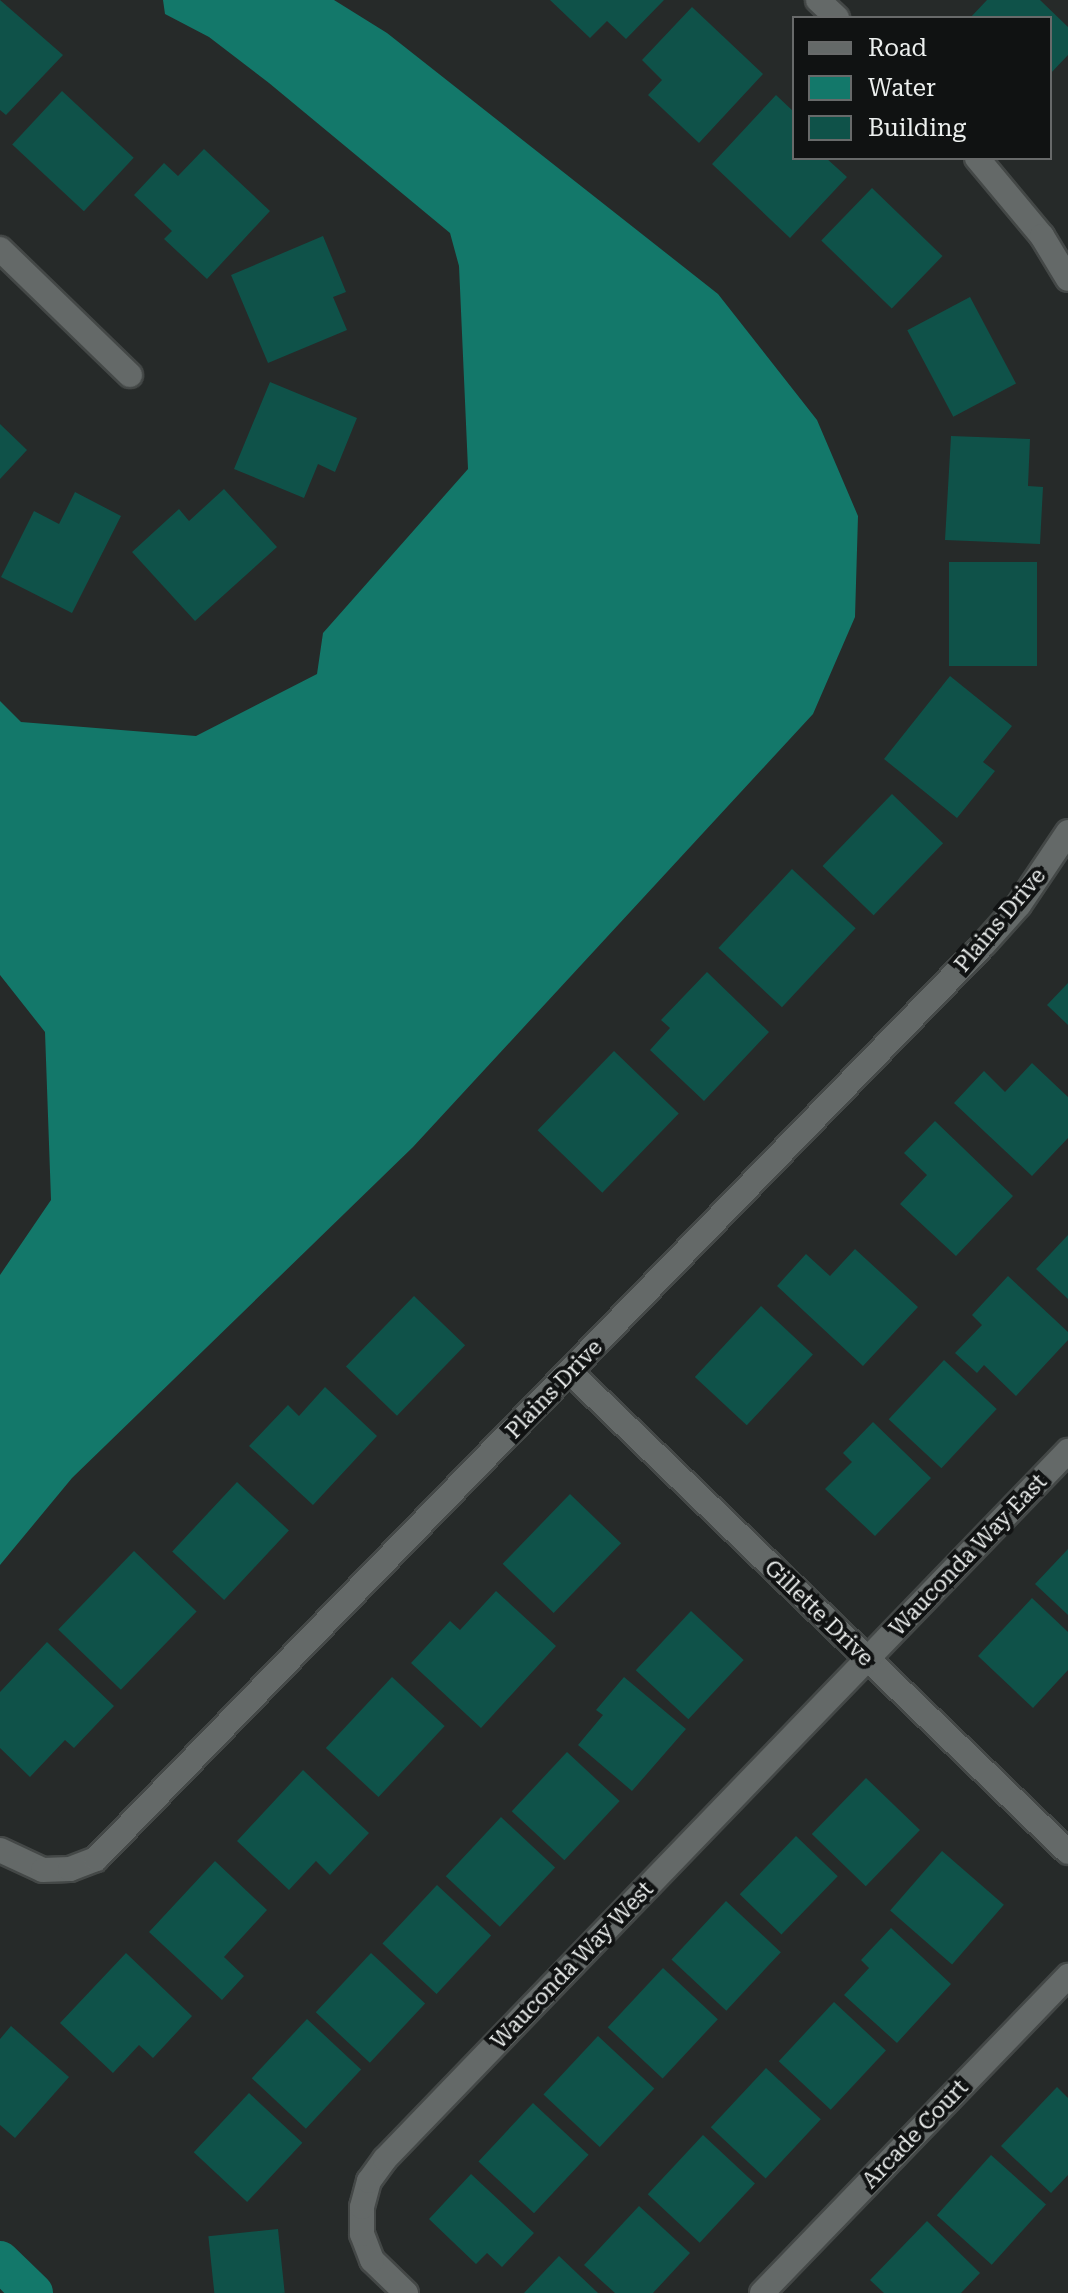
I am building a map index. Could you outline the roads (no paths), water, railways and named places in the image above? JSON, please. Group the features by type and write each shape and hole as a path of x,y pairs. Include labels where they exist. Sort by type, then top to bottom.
{"street":[{"path":"818,0 835,16"},
{"path":"979,160 1042,236 1068,279"},
{"path":"0,249 130,375"},
{"name":"Plains Drive","path":"0,1850 43,1870 70,1869 96,1859 984,944 1019,905 1068,832"},
{"name":"Gillette Drive","path":"571,1373 1068,1852"},
{"name":"Wauconda Way East","path":"867,1659 1068,1451"},
{"name":"Wauconda Way West","path":"406,2293 372,2260 362,2234 362,2207 369,2181 385,2159 867,1659"},
{"name":"Arcade Court","path":"762,2293 1068,1976"}],"water":[{"path":"163,0 334,0 387,33 718,294 817,420 858,516 855,617 813,714 413,1147 72,1478 0,1565 0,1275 51,1200 45,1032 0,975 0,701 21,722 196,736 317,674 323,633 468,469 459,266 450,233 269,83 209,37 165,14"}],"waterway":[{"path":"0,2261 33,2293"}]}
